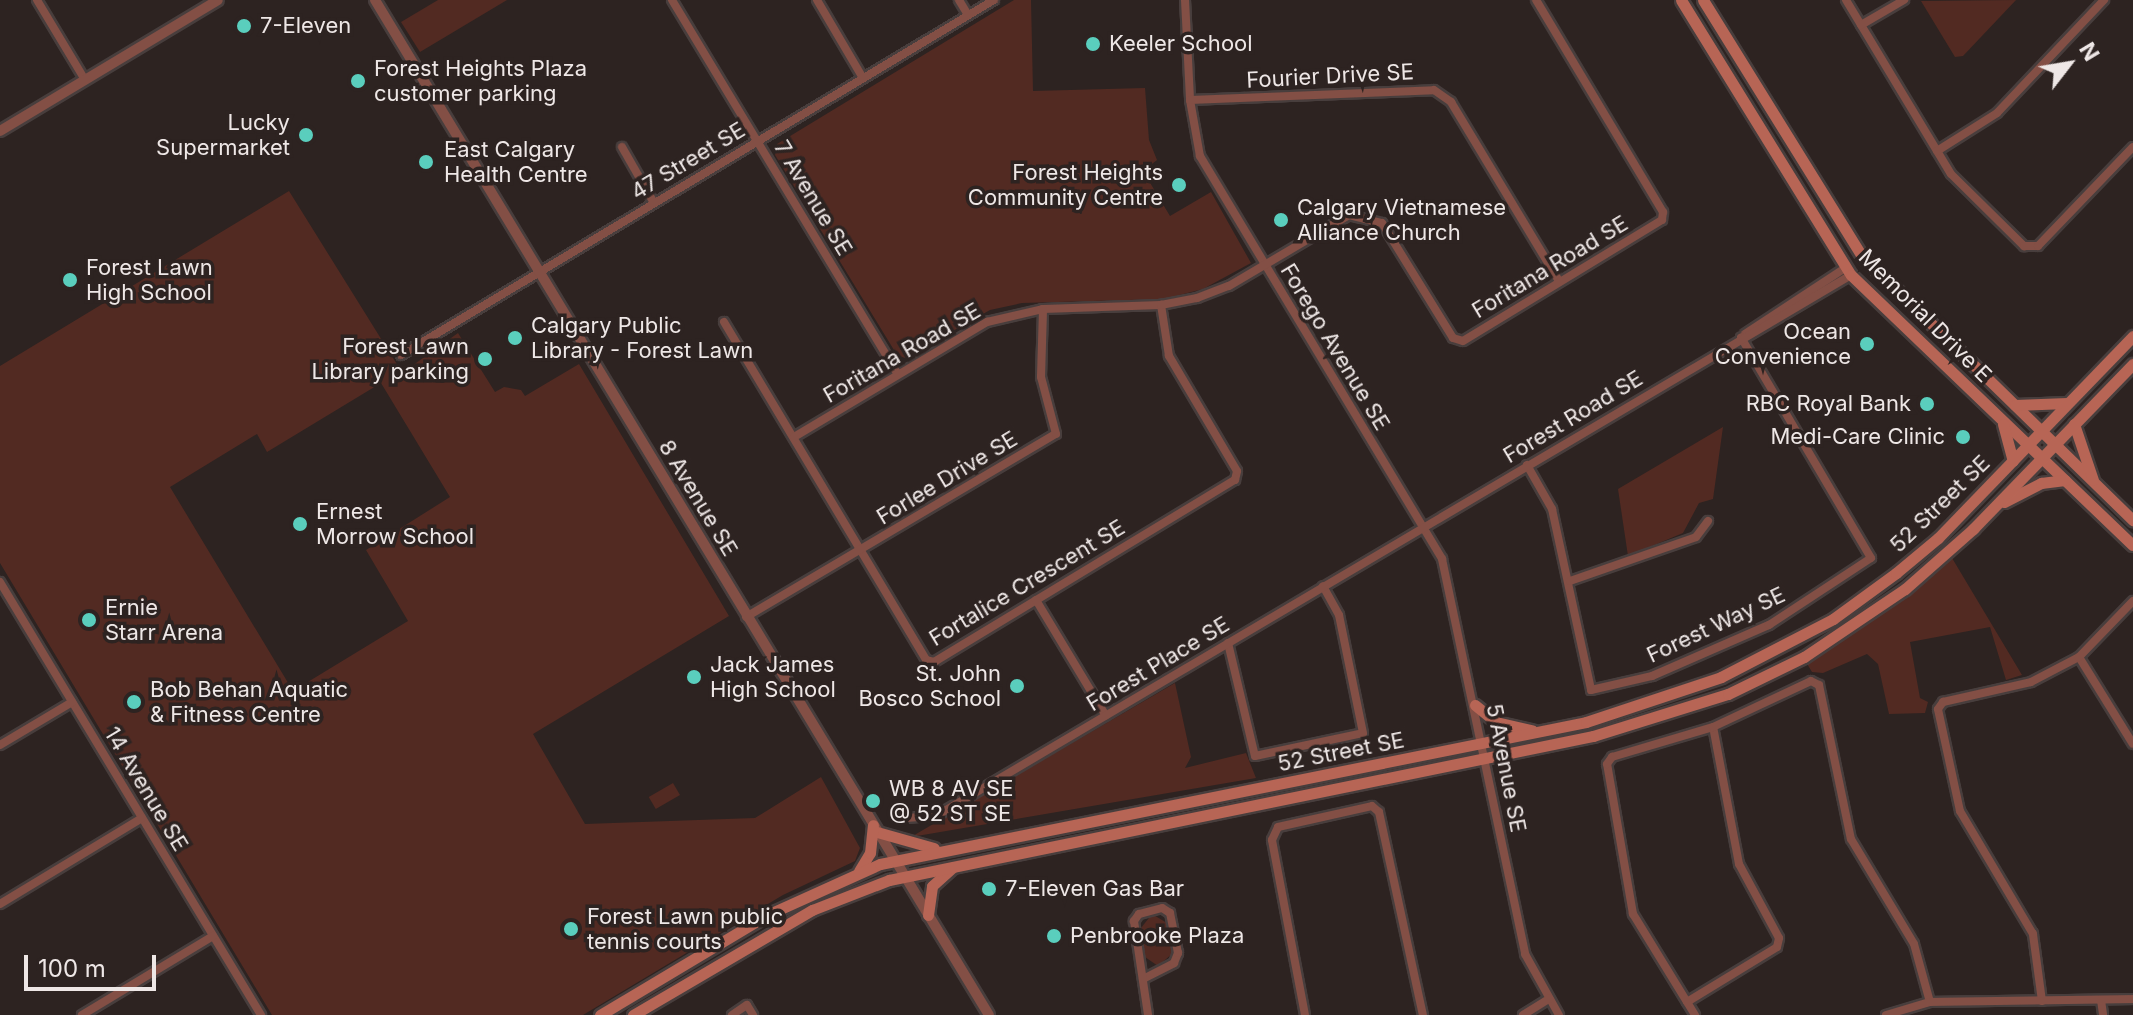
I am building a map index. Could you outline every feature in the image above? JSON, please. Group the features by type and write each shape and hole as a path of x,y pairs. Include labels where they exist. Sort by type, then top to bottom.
{"main road":[{"name":"Memorial Drive E","path":"1681,0 1848,272 2133,545"},
{"name":"Memorial Drive E","path":"1703,0 1861,255 2133,520"},
{"name":"52 Street SE","path":"600,1015 767,915 859,871 939,849 1541,731 1678,693 1808,633 1862,600 1938,538 2133,336"},
{"name":"52 Street SE","path":"633,1015 812,910 904,876 1643,723 1774,673 1896,596 1996,506 2133,364"},
{"path":"2015,405 2067,403"},
{"path":"2000,417 2012,440 2013,461"},
{"path":"2074,424 2094,484"},
{"path":"1996,506 2041,483 2065,480"},
{"path":"1475,705 1496,722 1541,731"},
{"path":"859,871 870,853 875,829 939,849"},
{"path":"928,915 932,886 960,862"}],"street":[{"path":"37,0 85,80"},
{"path":"0,131 218,0"},
{"name":"8 Avenue SE","path":"375,0 989,1015"},
{"name":"7 Avenue SE","path":"672,0 898,374"},
{"path":"817,0 863,78"},
{"path":"959,0 968,15"},
{"name":"47 Street SE","path":"401,355 994,0"},
{"name":"Forego Avenue SE","path":"1185,0 1190,100 1200,156 1423,526"},
{"name":"Foritana Road SE","path":"794,437 987,322 1043,309 1161,305 1229,286 1349,215 1368,216 1382,223 1453,338 1463,341 1662,220 1663,212 1536,0"},
{"path":"1846,0 1951,174 2024,246 2038,246 2133,147"},
{"path":"1861,25 1904,0"},
{"path":"1937,151 1997,113 2104,0"},
{"name":"Fourier Drive SE","path":"1190,100 1434,90 1451,102 1559,281"},
{"path":"622,147 654,203"},
{"name":"Forest Road SE","path":"1423,526 1741,337 1753,325 1848,272"},
{"name":"Fortalice Crescent SE","path":"724,322 926,660 934,662 1235,480 1237,471 1169,356 1161,305"},
{"name":"Forlee Drive SE","path":"746,617 1056,434 1041,377 1043,309"},
{"name":"Forest Way SE","path":"1527,465 1552,509 1570,581 1591,690 1652,676 1769,625 1871,558 1741,337"},
{"path":"1570,581 1696,537 1708,521"},
{"name":"Forest Place SE","path":"906,818 936,816 1423,526"},
{"name":"5 Avenue SE","path":"1423,526 1449,582 1525,954 1559,1015"},
{"path":"1228,643 1255,756 1363,733 1339,615 1323,586"},
{"name":"14 Avenue SE","path":"1,588 261,1015"},
{"path":"1036,600 1106,716"},
{"path":"2042,1001 2033,934 1960,811 1938,709 1943,702 2031,682 2079,657 2133,601"},
{"path":"2079,657 2133,744"},
{"path":"1695,1015 1633,914 1607,764 1612,757 1713,727 1811,681 1819,685 1851,839 1914,944 1930,1002"},
{"path":"0,745 72,702"},
{"path":"1687,1002 1777,947 1779,938 1739,864 1713,727"},
{"path":"1305,1015 1272,840 1278,827 1372,806 1379,812 1423,1015"},
{"path":"0,904 142,818"},
{"path":"1143,979 1174,963 1178,953 1170,913 1162,908 1139,914 1134,921 1148,1015"},
{"path":"82,1015 213,936"},
{"path":"1523,1015 1549,999"},
{"path":"1886,1015 1930,1002 2133,999"},
{"path":"2101,1000 2103,1015"},
{"path":"732,1015 747,1005 753,1015"}],"shaded area":[{"path":"438,0 507,0 420,52 401,22"},
{"path":"1014,0 1031,0 1033,91 1145,88 1149,140 1157,160 1143,171 1170,216 1211,192 1251,263 1203,289 1164,299 1022,303 990,310 905,358 897,355 775,155 777,144"},
{"path":"2016,0 1963,56 1955,57 1921,1"},
{"path":"289,191 398,366 409,368 458,333 495,392 504,387 521,390 525,396 579,364 729,616 533,734 585,824 755,818 821,777 860,848 855,861 783,895 583,1015 272,1015 0,563 0,366","holes":["381,383 450,497 366,550 408,621 293,691 170,487 257,434 267,452"]},
{"path":"1723,427 1713,499 1699,503 1683,533 1628,556 1618,489"},
{"path":"1952,558 2022,675 2006,680 1990,627 1910,642 1920,698 1928,702 1925,713 1889,714 1878,664 1867,654 1823,673 1812,672 1806,662 1884,612"},
{"path":"1175,683 1191,757 1185,768 1246,753 1256,778 911,837"},
{"path":"673,783 680,795 656,809 649,797"},
{"path":"1152,914 1167,923 1172,954 1158,966 1145,957 1141,928"}],"place":[{"name":"7-Eleven","path":"244,26"},
{"name":"Keeler School","path":"1093,44"},
{"name":"Forest Heights Plaza customer parking","path":"358,81"},
{"name":"Lucky Supermarket","path":"306,135"},
{"name":"East Calgary Health Centre","path":"426,162"},
{"name":"Forest Heights Community Centre","path":"1179,185"},
{"name":"Calgary Vietnamese Alliance Church","path":"1281,220"},
{"name":"Forest Lawn High School","path":"70,280"},
{"name":"Calgary Public Library - Forest Lawn","path":"515,338"},
{"name":"Ocean Convenience","path":"1867,344"},
{"name":"Forest Lawn Library parking","path":"485,359"},
{"name":"RBC Royal Bank","path":"1927,404"},
{"name":"Medi-Care Clinic","path":"1963,437"},
{"name":"Ernest Morrow School","path":"300,524"},
{"name":"Ernie Starr Arena","path":"89,620"},
{"name":"Jack James High School","path":"694,677"},
{"name":"St. John Bosco School","path":"1017,686"},
{"name":"Bob Behan Aquatic & Fitness Centre","path":"134,702"},
{"name":"WB 8 AV SE @ 52 ST SE","path":"873,801"},
{"name":"7-Eleven Gas Bar","path":"989,889"},
{"name":"Forest Lawn public tennis courts","path":"571,929"},
{"name":"Penbrooke Plaza","path":"1054,936"}]}
